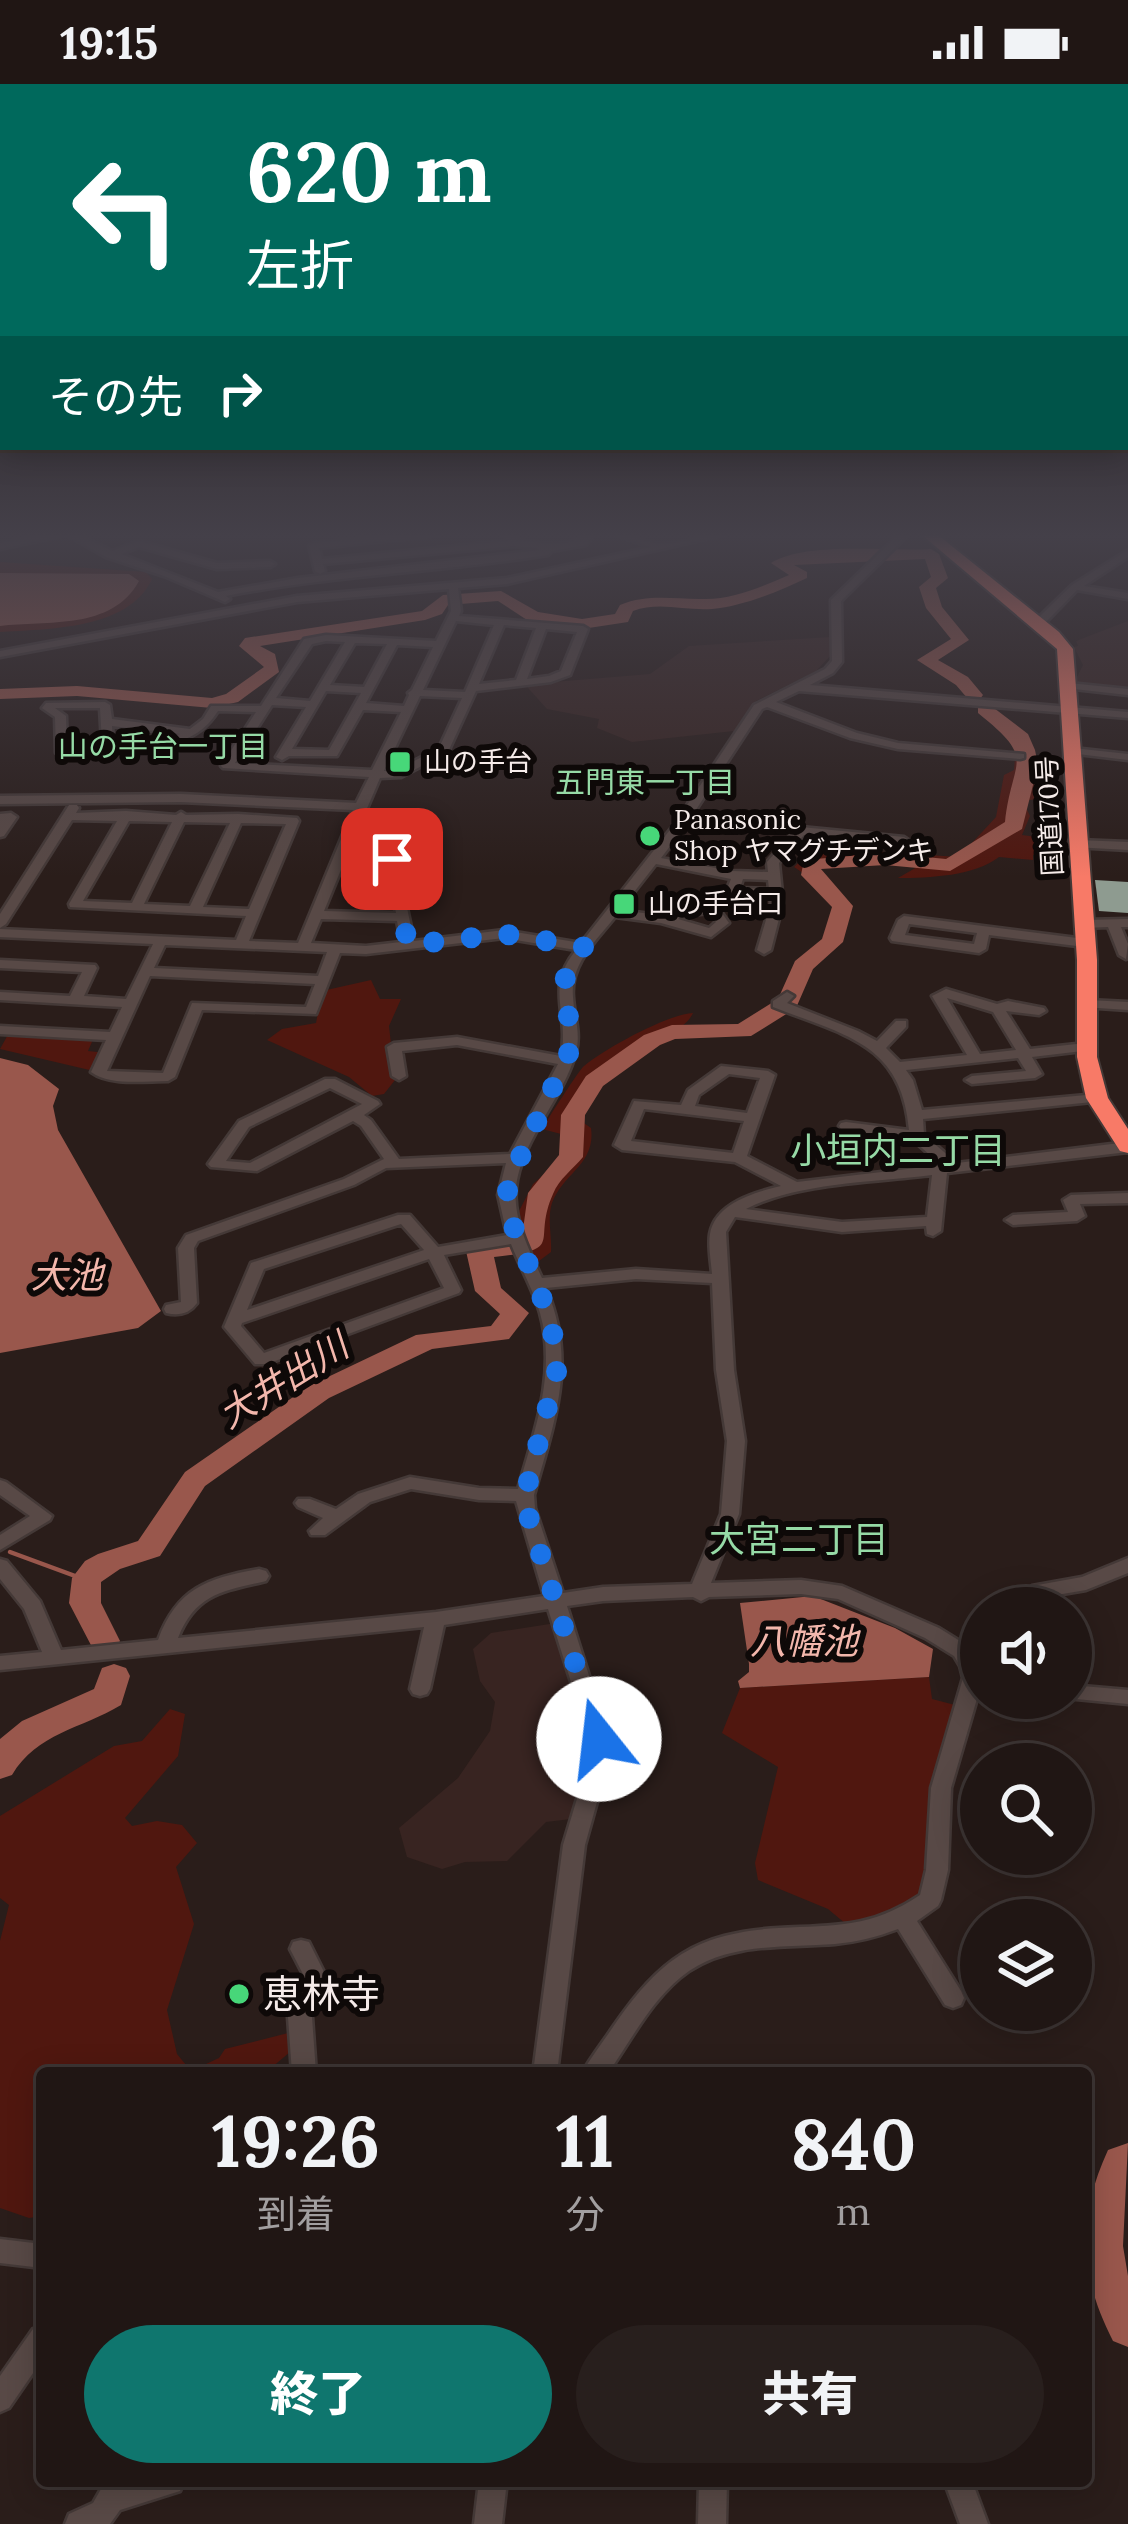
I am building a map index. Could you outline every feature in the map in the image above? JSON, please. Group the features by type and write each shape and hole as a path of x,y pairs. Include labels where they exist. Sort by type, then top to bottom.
{"highway":[{"name":"国道170号","path":"1064,649 1088,1004 1086,1047 1097,1099 1128,1147"}],"street":[{"path":"303,649 227,766 397,775 444,750 489,649"},
{"path":"275,769 346,649"},
{"path":"285,752 333,754 390,649"},
{"path":"303,947 360,807 436,649"},
{"path":"521,680 533,649"},
{"path":"413,693 470,692 521,680 551,680 566,673 575,649"},
{"path":"545,2067 574,1845 599,1759 599,1739 535,1543 525,1495 557,1370 548,1313 506,1202 517,1158 566,1061 571,1027 565,975 765,702 837,662 837,649"},
{"path":"1069,686 1128,692"},
{"path":"794,687 854,696 1128,716"},
{"path":"322,688 368,690"},
{"path":"765,702 854,736 898,746 1020,756"},
{"path":"108,745 105,705 47,708 60,716 62,753 153,744 194,733 208,722 215,708 313,704"},
{"path":"359,706 406,709"},
{"path":"106,722 194,733"},
{"path":"1073,751 1125,757 1128,738"},
{"path":"0,800 79,797 360,807"},
{"path":"79,797 7,903 0,928 334,950 504,934 584,947"},
{"path":"126,815 75,904 254,913"},
{"path":"68,816 293,820 241,944"},
{"path":"136,907 181,816"},
{"path":"0,818 11,817 0,833"},
{"path":"195,910 238,818"},
{"path":"764,950 777,893 772,862 801,831 904,841"},
{"path":"1078,844 1128,846"},
{"path":"340,856 392,859 408,945"},
{"path":"652,860 738,876 773,876"},
{"path":"738,876 732,891 777,893"},
{"path":"611,913 669,921"},
{"path":"316,915 402,917"},
{"path":"984,930 979,949 897,938 904,920 984,930 1084,934 1121,923 1126,955"},
{"path":"161,940 98,1072 168,1077 197,1006 311,1011 334,950"},
{"path":"0,964 90,968 75,1000"},
{"path":"147,972 322,980"},
{"path":"972,1080 1035,1075 998,1009 946,993 939,996 968,1059 972,1080 988,1108"},
{"path":"0,996 132,1004"},
{"path":"784,1002 863,1035 900,1066 917,1115 917,1136"},
{"path":"998,1009 1008,1004 1040,1011"},
{"path":"1088,1004 1128,1006"},
{"path":"878,1048 901,1024"},
{"path":"0,1030 115,1036"},
{"path":"399,1076 394,1047 457,1041 566,1061"},
{"path":"900,1066 1086,1047"},
{"path":"686,1110 692,1093 727,1070 769,1075 739,1158"},
{"path":"330,1082 373,1104 352,1113 252,1168 216,1165 237,1130 330,1082"},
{"path":"917,1115 1097,1099"},
{"path":"253,1102 271,1112"},
{"path":"753,1118 639,1104 622,1145 739,1158 794,1187"},
{"path":"352,1113 366,1123 394,1162"},
{"path":"846,1126 917,1136 946,1168"},
{"path":"701,1594 733,1497 736,1441 725,1370 718,1232 732,1212 756,1198 794,1187 1128,1147"},
{"path":"172,1309 189,1303 186,1248 192,1238 394,1162 517,1158"},
{"path":"732,1212 842,1227 934,1227 946,1168"},
{"path":"1013,1220 1077,1216 1071,1200 1128,1198"},
{"path":"404,1218 434,1252 453,1290 261,1360 232,1327 257,1266 404,1218"},
{"path":"235,1320 434,1252 519,1238"},
{"path":"536,1285 636,1274 720,1279"},
{"path":"318,1531 364,1498 410,1484 525,1495"},
{"path":"0,1486 44,1516 0,1544"},
{"path":"304,1503 337,1517"},
{"path":"1062,1587 1086,1583 1128,1565"},
{"path":"0,1566 33,1606 55,1659"},
{"path":"165,1648 174,1618 187,1601 227,1581 259,1576"},
{"path":"0,1664 436,1619 603,1594 701,1594 801,1586 842,1593 960,1651"},
{"path":"0,1601 22,1592"},
{"path":"420,1689 436,1619"},
{"path":"1092,1694 1128,1697"},
{"path":"599,2067 673,1972 700,1954 732,1942 856,1935 920,1909 935,1892 941,1788 962,1719"},
{"path":"903,1918 953,1998"},
{"path":"302,1949 315,1976 300,2017 304,2067"},
{"path":"0,2252 36,2256"},
{"path":"0,2398 36,2347"},
{"path":"102,2508 155,2487"},
{"path":"488,2524 492,2487"},
{"path":"712,2524 713,2487"},
{"path":"960,2487 974,2524"}],"shaded area":[{"path":"685,649 832,649 816,671 756,701 734,731 632,742 597,728 599,719 547,709 528,688 529,684 650,674"},
{"path":"1075,649 1128,649 1128,690 1079,684 1076,679 1083,665"},
{"path":"1015,758 1045,761 1037,799 1023,801 1030,816 1022,835 1045,838 1045,854 1033,855 1033,860 999,857 965,872 910,878 898,878 924,863 875,858 816,861 809,864 806,875 794,867 807,854 959,857 996,817 1004,775 1014,770"},
{"path":"371,980 380,999 401,999 389,1026 395,1080 384,1094 372,1096 349,1077 267,1040 282,1029 316,1023 322,991"},
{"path":"693,1013 678,1028 646,1041 613,1063 577,1102 571,1114 591,1128 589,1151 552,1203 551,1252 535,1264 518,1213 533,1184 567,1154 561,1134 542,1129 581,1070 594,1059 652,1026"},
{"path":"10,1031 95,1035 88,1051 107,1053 98,1072 0,1049"},
{"path":"556,1623 590,1747 571,1819 546,1822 507,1861 465,1862 442,1869 407,1857 399,1828 458,1778 490,1731 495,1702 480,1681 473,1649 491,1633"},
{"path":"929,1677 932,1699 955,1705 928,1803 927,1879 921,1895 903,1910 852,1929 828,1909 758,1880 755,1863 778,1767 722,1733 740,1688"},
{"path":"170,1709 185,1714 178,1756 125,1818 132,1826 157,1821 182,1825 197,1843 176,1867 194,1924 167,2010 177,2054 188,2067 36,2067 36,2217 29,2218 0,2208 0,1941 9,1905 0,1898 0,1816 114,1746 142,1741"},
{"path":"292,2032 296,2047 272,2067 200,2067 219,2058 225,2049"}],"water":[{"name":"大池","path":"0,1058 28,1065 59,1089 53,1106 58,1130 161,1311 138,1328 0,1353"},
{"name":"八幡池","path":"813,1596 895,1628 933,1649 929,1677 740,1688 738,1681 749,1672 749,1664 740,1603"}],"building":[{"path":"1095,880 1128,882 1128,913 1099,911"}],"waterway":[{"path":"0,694 77,691 212,703 232,698 273,668 269,658 253,649"},
{"path":"945,649 926,660 962,681 974,695"},
{"name":"大井出川","path":"530,1243 535,1239 541,1193 571,1157 573,1115 594,1081 652,1040 672,1032 743,1031 788,1003 803,966 832,942 843,906 811,875 811,864 885,859 950,865 1015,825 1018,795 1029,765 1026,750 1021,738 984,709"},
{"name":"大井出川","path":"104,1641 85,1603 87,1578 96,1569 149,1549 195,1479 319,1392 426,1341 499,1333 515,1313 488,1291 479,1251 514,1247"},
{"path":"10,1552 86,1580"},
{"name":"大井出川","path":"0,1766 10,1750 34,1730 109,1696 114,1676"},
{"path":"1128,2161 1122,2163 1113,2185 1102,2246 1109,2286 1128,2327"}],"place":[{"name":"山の手台","path":"400,762"},
{"name":"Panasonic Shop ヤマグチデンキ","path":"650,836"},
{"name":"山の手台口","path":"624,904"},
{"name":"恵林寺","path":"239,1994"}],"district":[{"name":"山の手台一丁目","path":"163,747"},
{"name":"五門東一丁目","path":"645,783"},
{"name":"小垣内二丁目","path":"898,1150"},
{"name":"大宮二丁目","path":"799,1539"}],"route":[{"path":"392,859 408,945 504,934 584,947 563,986 571,1048 517,1158 506,1202 548,1313 556,1348 557,1370 525,1495 526,1508 599,1739"}]}
